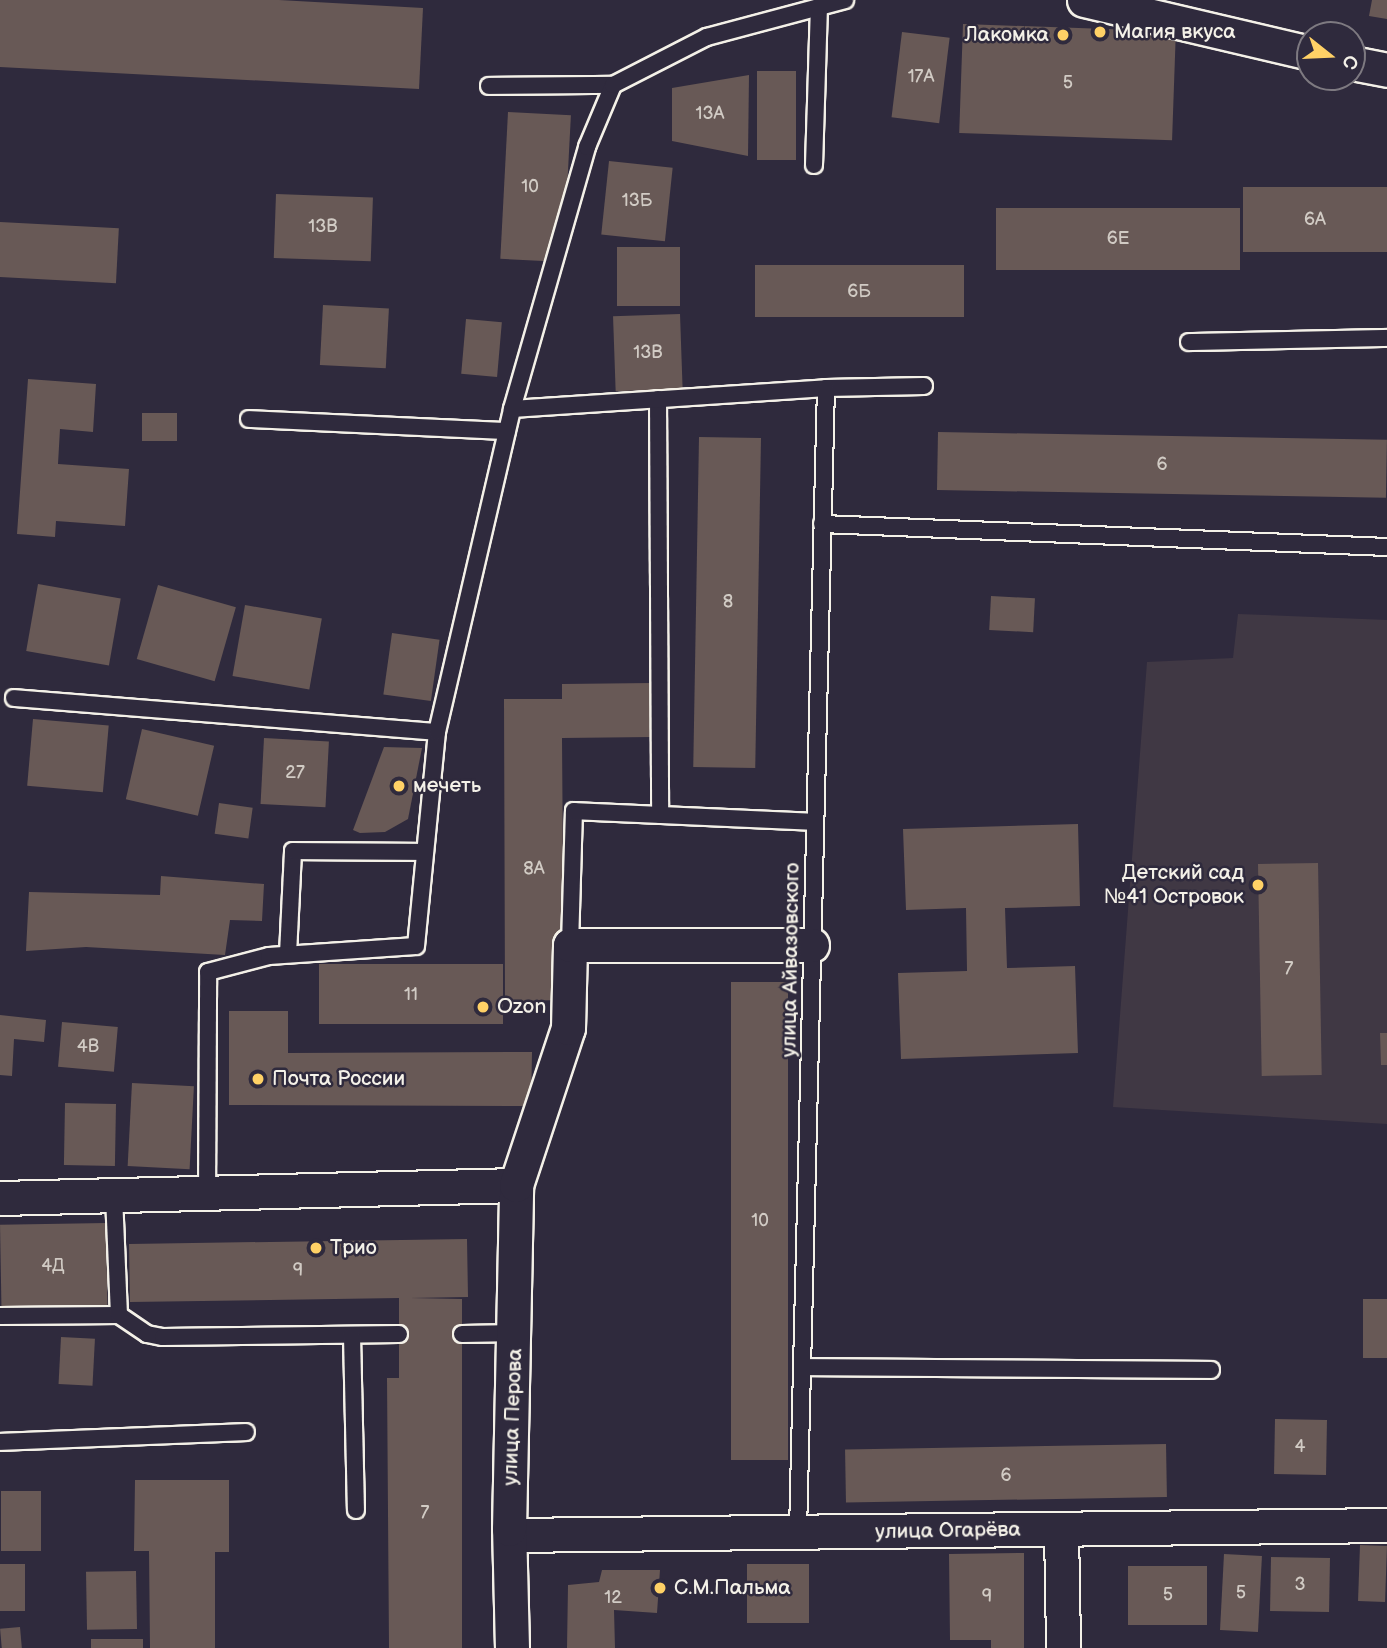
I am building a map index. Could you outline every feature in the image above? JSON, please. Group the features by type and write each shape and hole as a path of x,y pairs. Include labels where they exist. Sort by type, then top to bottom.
{"street":[{"path":"1084,0 1296,50"},
{"path":"1366,66 1387,70"},
{"path":"570,945 812,945"},
{"name":"улица Перова","path":"512,1648 510,1535 516,1185 568,1028 570,945"},
{"path":"0,1198 207,1195 516,1185"},
{"name":"улица Огарёва","path":"510,1535 1387,1525"},
{"path":"1061,1530 1063,1648"}],"lane":[{"path":"489,86 613,85 707,37 845,0"},
{"path":"814,166 819,7"},
{"path":"207,1195 208,972 288,954 416,946 437,732 512,409 587,147 613,85"},
{"path":"1189,342 1387,338"},
{"path":"512,409 826,388 924,386"},
{"name":"улица Айвазовского","path":"797,1532 826,388"},
{"path":"657,399 660,815"},
{"path":"249,419 507,431"},
{"path":"822,524 1387,547"},
{"path":"14,698 437,732"},
{"path":"570,945 574,811 815,822"},
{"path":"288,954 293,851 425,852"},
{"path":"114,1196 119,1315"},
{"path":"0,1316 119,1315 147,1334 163,1336 399,1334"},
{"path":"462,1334 515,1333"},
{"path":"352,1336 356,1510"},
{"path":"802,1367 1211,1370"},
{"path":"0,1442 246,1432"}],"shaded area":[{"name":"Детский сад №41 Островок","path":"1238,614 1387,620 1387,1124 1113,1107 1147,662 1233,658"}],"building":[{"path":"0,0 279,0 423,8 419,89 0,67"},
{"path":"1372,0 1387,0 1387,19 1369,16"},
{"path":"963,24 1176,31 1172,140 959,133"},
{"path":"902,32 950,38 939,123 892,117"},
{"path":"757,71 796,71 796,160 757,160"},
{"path":"749,75 748,156 672,141 672,88"},
{"path":"508,112 571,115 563,262 500,259"},
{"path":"609,161 673,168 665,241 601,235"},
{"path":"1243,187 1387,187 1387,252 1243,252"},
{"path":"276,194 373,197 371,261 274,258"},
{"path":"996,208 1240,208 1240,270 996,270"},
{"path":"0,222 119,228 116,283 0,277"},
{"path":"617,247 680,247 680,306 617,306"},
{"path":"755,265 964,265 964,317 755,317"},
{"path":"323,305 389,308 386,368 320,365"},
{"path":"680,314 683,389 616,391 613,316"},
{"path":"466,319 502,322 497,377 461,374"},
{"path":"28,379 96,384 93,432 60,429 58,464 129,469 125,526 56,521 55,537 17,534"},
{"path":"142,413 177,413 177,441 142,441"},
{"path":"938,432 1387,440 1386,498 937,490"},
{"path":"699,437 761,438 755,768 693,767"},
{"path":"38,584 121,599 109,666 26,651"},
{"path":"158,585 236,607 215,681 137,659"},
{"path":"991,596 1035,598 1033,632 989,630"},
{"path":"245,605 322,619 309,689 232,676"},
{"path":"392,633 440,640 431,701 383,694"},
{"path":"652,683 652,737 562,738 564,1000 505,1001 504,699 562,699 562,684"},
{"path":"33,719 109,726 103,792 27,786"},
{"path":"142,729 214,746 198,816 126,799"},
{"path":"264,738 329,741 325,807 261,804"},
{"name":"мечеть","path":"384,747 422,748 408,819 385,832 360,833 353,830"},
{"path":"219,803 253,808 248,838 215,834"},
{"path":"1078,824 1080,906 1005,908 1007,968 1075,966 1078,1053 901,1059 898,973 967,971 966,908 906,910 903,829"},
{"path":"1318,863 1322,1075 1262,1076 1258,864"},
{"path":"161,876 264,884 262,921 230,920 225,955 86,947 26,951 29,892 160,895"},
{"path":"319,964 503,964 503,1024 319,1024"},
{"path":"731,982 788,982 788,1460 731,1460"},
{"path":"229,1011 288,1011 288,1053 532,1052 531,1106 229,1105"},
{"path":"0,1015 46,1020 44,1042 14,1039 12,1076 0,1075"},
{"path":"62,1022 118,1027 114,1072 58,1067"},
{"path":"1380,1033 1387,1033 1387,1065 1381,1065"},
{"path":"132,1083 194,1086 190,1169 128,1166"},
{"path":"65,1103 116,1104 115,1166 64,1165"},
{"path":"106,1223 107,1306 1,1308 0,1225"},
{"path":"467,1239 468,1297 410,1298 462,1299 462,1648 389,1648 387,1378 399,1378 399,1298 130,1302 129,1244"},
{"path":"1363,1299 1387,1299 1387,1358 1363,1358"},
{"path":"61,1337 95,1339 92,1386 59,1384"},
{"path":"1275,1419 1327,1420 1326,1475 1274,1474"},
{"path":"1166,1444 1167,1497 846,1503 845,1450"},
{"path":"135,1480 229,1480 229,1552 215,1552 215,1648 150,1648 149,1551 134,1551"},
{"path":"1,1491 41,1491 41,1551 1,1551"},
{"path":"1360,1545 1387,1546 1385,1602 1358,1601"},
{"path":"1024,1553 1024,1648 991,1648 991,1640 950,1640 949,1554"},
{"path":"1224,1554 1262,1556 1258,1632 1220,1630"},
{"path":"1271,1557 1330,1558 1329,1612 1270,1611"},
{"path":"0,1564 25,1564 25,1611 0,1611"},
{"path":"747,1564 809,1564 809,1623 747,1623"},
{"path":"1128,1566 1207,1566 1207,1625 1128,1625"},
{"path":"602,1570 660,1570 657,1613 614,1610 615,1648 567,1648 568,1585 599,1582"},
{"path":"136,1571 137,1629 87,1630 86,1572"},
{"path":"20,1627 22,1648 2,1648 0,1629"},
{"path":"91,1639 143,1639 143,1648 91,1648"}],"place":[{"name":"Магия вкуса","path":"1100,32"},
{"name":"Лакомка","path":"1063,35"},
{"name":"мечеть","path":"399,786"},
{"name":"Детский сад №41 Островок","path":"1258,885"},
{"name":"Ozon","path":"483,1007"},
{"name":"Почта России","path":"258,1079"},
{"name":"Трио","path":"316,1248"},
{"name":"С.М.Пальма","path":"660,1588"}]}
